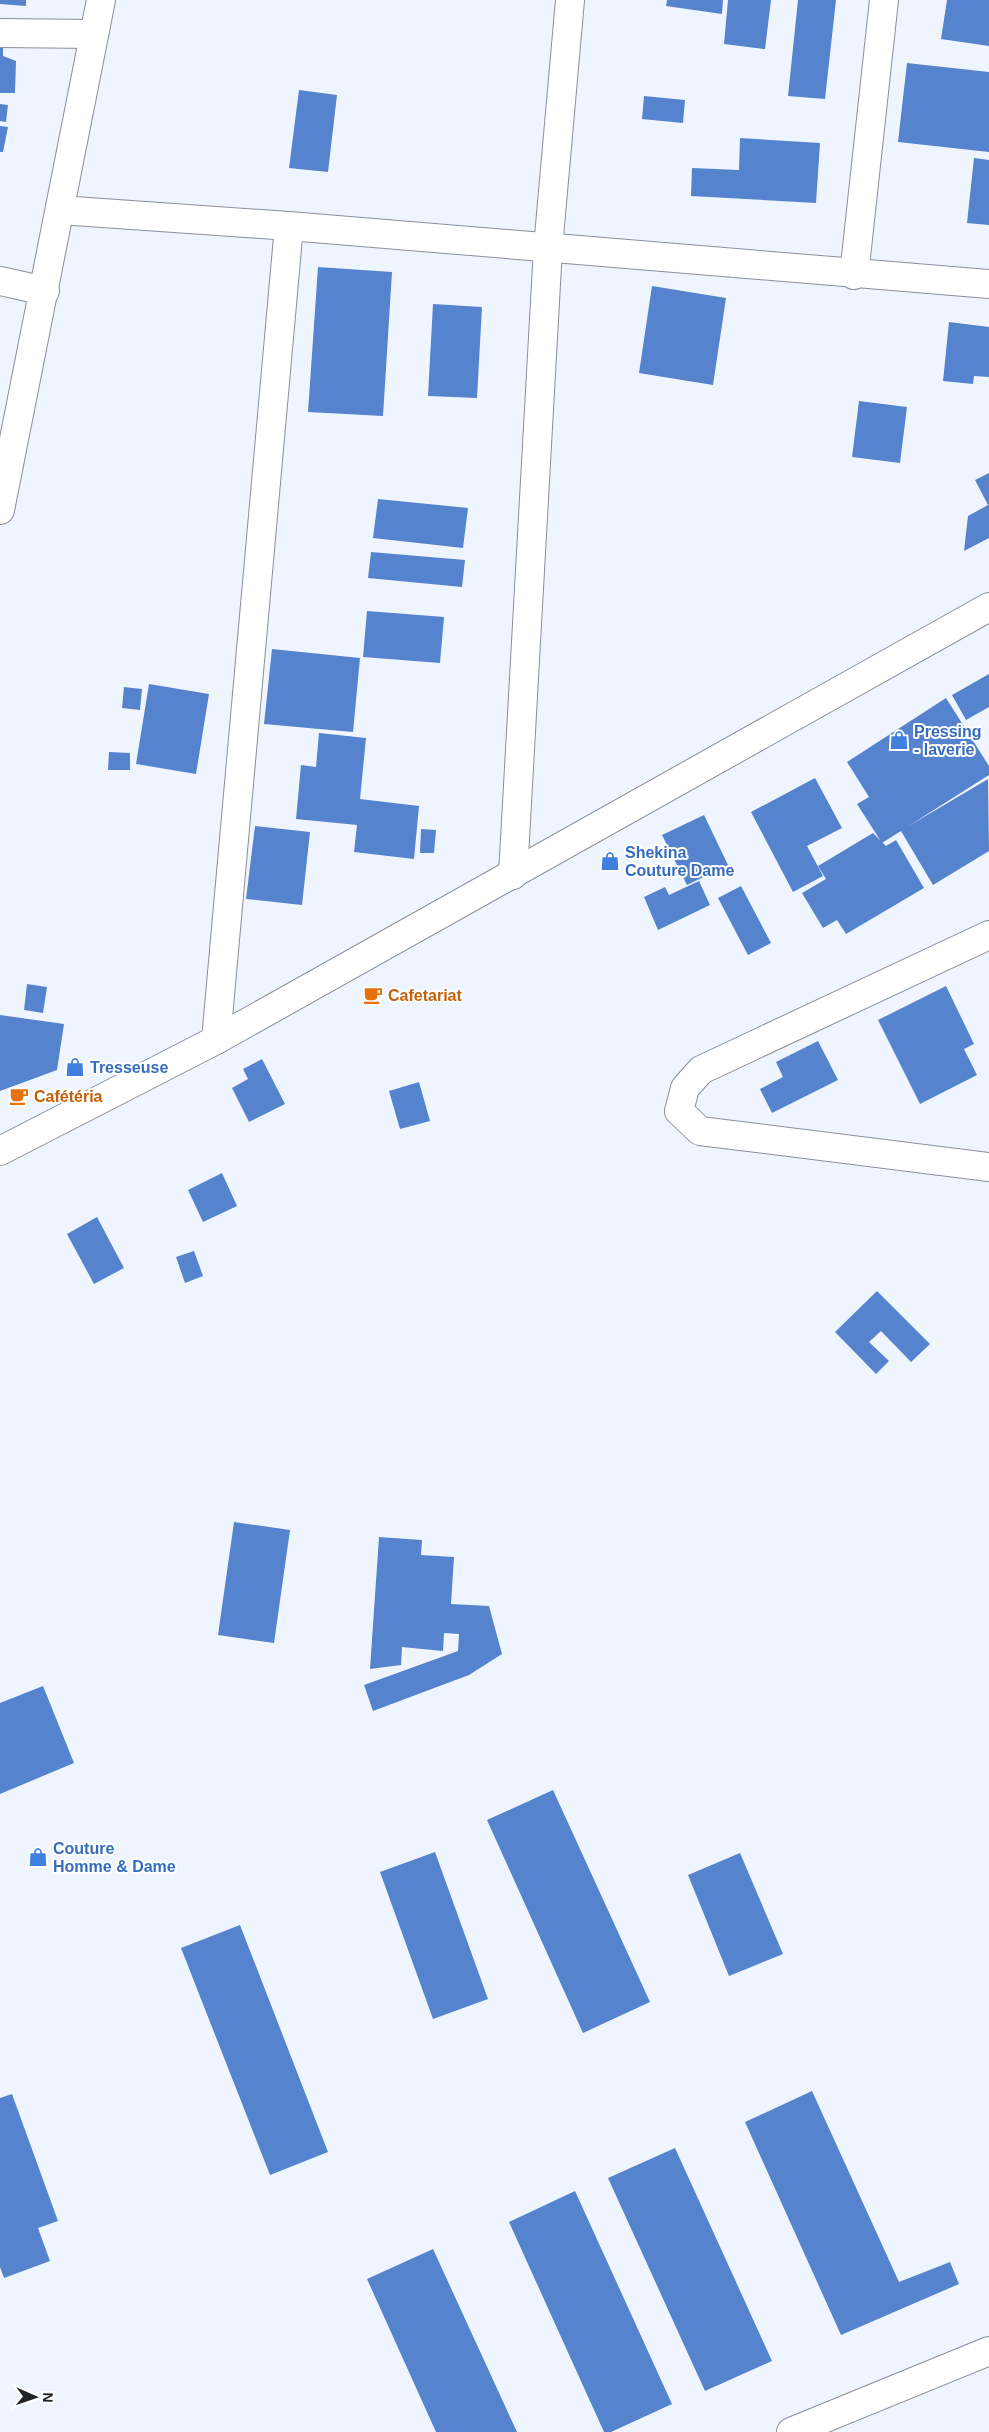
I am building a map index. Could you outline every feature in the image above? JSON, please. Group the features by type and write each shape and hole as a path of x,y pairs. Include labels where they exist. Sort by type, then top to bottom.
{"street":[{"path":"0,510 45,291 101,0"},
{"path":"513,875 548,248 570,0"},
{"path":"854,274 884,0"},
{"path":"0,33 94,34"},
{"path":"60,210 289,226 989,284"},
{"path":"216,1040 289,226"},
{"path":"0,281 45,291"},
{"path":"0,1151 216,1040 513,875 989,606"},
{"path":"989,935 701,1070 685,1088 679,1111 700,1131 989,1166"},
{"path":"792,2432 989,2351"}],"building":[{"path":"0,0 26,0 26,6 0,4"},
{"path":"667,0 723,0 722,14 666,6"},
{"path":"728,0 771,0 765,49 724,44"},
{"path":"798,0 836,0 825,99 788,96"},
{"path":"947,0 989,0 989,46 941,39"},
{"path":"0,44 3,44 3,56 16,61 15,93 0,93"},
{"path":"907,63 989,72 989,152 898,142"},
{"path":"299,90 337,95 328,172 289,168"},
{"path":"644,96 685,100 683,123 642,119"},
{"path":"0,104 8,105 6,122 0,121"},
{"path":"0,126 8,127 3,152 0,152"},
{"path":"740,138 820,143 816,203 691,196 692,168 739,170"},
{"path":"974,158 989,160 989,225 967,223"},
{"path":"318,267 392,272 383,416 308,412"},
{"path":"652,286 726,298 713,385 639,373"},
{"path":"433,304 482,307 477,398 428,396"},
{"path":"949,322 989,327 989,377 974,376 973,384 943,381"},
{"path":"859,401 907,407 900,463 852,457"},
{"path":"989,473 989,538 964,551 968,516 988,505 975,480"},
{"path":"378,499 468,508 463,548 373,538"},
{"path":"371,552 465,560 462,587 368,578"},
{"path":"367,611 444,617 440,663 363,657"},
{"path":"272,649 360,658 353,732 264,724"},
{"path":"989,674 989,707 966,720 952,695"},
{"path":"149,684 209,694 196,774 136,764"},
{"path":"124,687 142,689 140,710 122,708"},
{"path":"946,698 989,766 989,775 907,827 988,779 989,851 933,885 901,831 882,843 857,804 869,797 847,762"},
{"path":"319,733 366,738 360,799 419,806 414,859 354,852 357,825 296,819 301,765 316,767"},
{"path":"109,752 130,753 130,770 108,770"},
{"path":"815,778 842,828 807,846 823,876 793,892 751,812"},
{"path":"704,815 728,865 687,885 662,835"},
{"path":"255,826 310,832 302,905 246,899"},
{"path":"421,829 436,830 434,853 420,853"},
{"path":"873,833 886,846 896,840 924,888 846,934 837,920 823,928 802,893 826,879 818,866"},
{"path":"699,881 710,905 658,930 644,897 665,887 669,895"},
{"path":"741,886 771,943 748,955 718,898"},
{"path":"27,984 47,987 43,1013 24,1010"},
{"path":"946,986 974,1044 964,1049 977,1075 920,1104 878,1020"},
{"path":"0,1015 64,1024 57,1070 0,1091"},
{"path":"818,1041 838,1080 772,1113 760,1089 783,1077 776,1062"},
{"path":"262,1059 285,1104 249,1122 232,1088 248,1079 243,1069"},
{"path":"419,1082 430,1121 400,1129 389,1091"},
{"path":"222,1173 237,1206 203,1222 188,1190"},
{"path":"97,1217 124,1268 94,1284 67,1234"},
{"path":"194,1251 203,1276 185,1283 176,1257"},
{"path":"877,1291 930,1344 911,1362 881,1331 869,1342 889,1361 876,1374 835,1332"},
{"path":"234,1522 290,1530 274,1643 218,1635"},
{"path":"379,1537 422,1540 421,1555 454,1557 451,1604 489,1606 502,1654 469,1675 373,1711 364,1685 458,1651 459,1634 444,1633 443,1651 402,1647 401,1665 370,1669"},
{"path":"43,1686 74,1763 0,1794 0,1703"},
{"path":"553,1790 650,2002 583,2033 487,1820"},
{"path":"435,1852 488,1999 433,2019 380,1872"},
{"path":"740,1853 783,1954 729,1976 688,1875"},
{"path":"240,1925 328,2152 270,2175 181,1948"},
{"path":"812,2091 899,2282 950,2262 959,2284 841,2335 745,2122"},
{"path":"12,2094 58,2221 38,2228 50,2261 4,2278 0,2267 0,2098"},
{"path":"675,2148 772,2361 705,2391 608,2178"},
{"path":"575,2191 672,2404 611,2432 604,2432 509,2222"},
{"path":"433,2249 517,2432 436,2432 367,2279"}],"place":[{"name":"Pressing - laverie","path":"899,740"},
{"name":"Shekina Couture Dame","path":"610,861"},
{"name":"Cafetariat","path":"373,995"},
{"name":"Tresseuse","path":"75,1067"},
{"name":"Cafétéria","path":"19,1096"},
{"name":"Couture Homme & Dame","path":"38,1857"}]}
